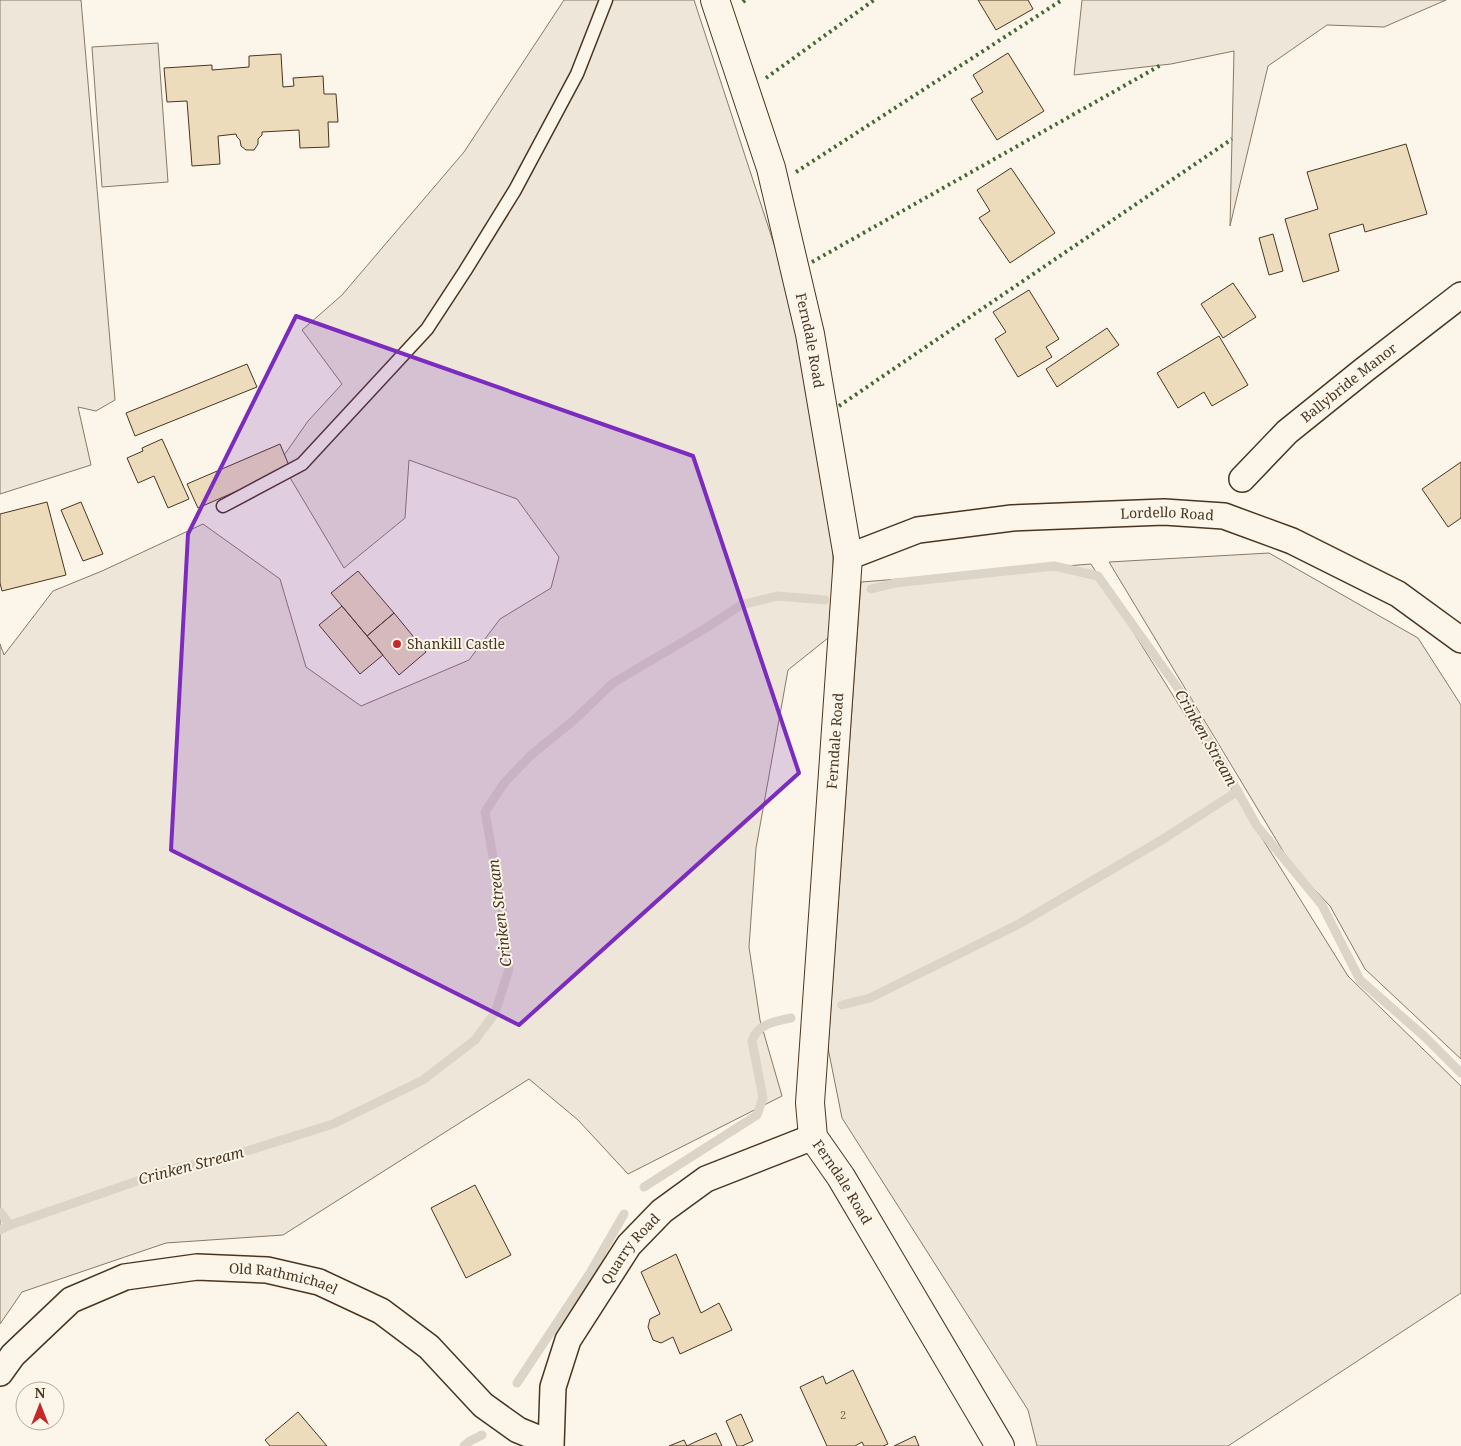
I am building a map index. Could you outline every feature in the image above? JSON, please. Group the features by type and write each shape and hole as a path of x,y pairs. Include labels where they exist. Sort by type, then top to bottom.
{"street":[{"name":"Ferndale Road","path":"715,0 771,168 810,334 848,557 810,1103 814,1137 841,1177 1000,1446"},
{"name":"Ballybride Manor","path":"1242,479 1286,432 1461,295"},
{"name":"Lordello Road","path":"848,557 918,530 1012,518 1164,512 1224,516 1292,541 1398,594 1461,640"},
{"name":"Quarry Road","path":"551,1444 553,1387 568,1340 629,1246 662,1211 706,1179 814,1137"},
{"name":"Old Rathmichael","path":"0,1373 13,1355 71,1300 125,1277 197,1268 267,1270 319,1282 381,1311 429,1347 483,1406 518,1430 551,1444"}],"lane":[{"path":"223,506 302,464 427,329 465,271 519,181 577,74 606,0"}],"highlighted area":[{"path":"296,316 693,456 799,773 519,1025 171,850 188,534"}],"shaded area":[{"path":"0,0 81,0 115,400 96,411 78,407 91,465 0,494"},
{"path":"564,0 694,0 789,290 833,545 833,634 788,670 756,848 749,947 760,1020 782,1096 628,1174 578,1120 529,1079 283,1235 166,1243 22,1292 0,1324 0,644 4,655 53,591 102,571 203,524 280,579 306,667 361,706 469,660 500,619 551,588 559,557 517,499 409,460 405,518 344,568 280,461 308,421 342,384 302,330 342,295 464,152"},
{"path":"1082,0 1446,0 1384,27 1327,25 1268,66 1230,226 1234,51 1171,64 1074,75"},
{"path":"158,43 168,182 102,187 92,47"},
{"path":"1269,553 1418,638 1461,705 1461,1059 1365,969 1330,906 1292,866 1109,562"},
{"path":"1091,564 1348,976 1461,1086 1461,1293 1228,1446 1037,1446 1028,1410 842,1118 828,1048 861,582"}],"building":[{"path":"978,0 1028,0 1033,9 996,30"},
{"path":"1008,53 1044,111 997,140 971,99 983,92 973,75"},
{"path":"281,54 283,87 294,86 293,78 323,76 324,94 336,94 338,122 328,122 329,147 300,148 299,130 262,132 254,150 246,150 241,146 236,134 218,136 220,164 192,166 187,101 167,102 164,68 212,65 212,70 249,67 249,56"},
{"path":"1406,144 1427,214 1365,232 1363,224 1329,234 1339,271 1303,282 1285,219 1318,209 1307,172"},
{"path":"1011,168 1055,233 1010,263 979,218 990,211 977,190"},
{"path":"1273,234 1283,271 1269,275 1259,238"},
{"path":"1233,283 1256,317 1223,338 1201,304"},
{"path":"1029,290 1059,339 1046,347 1052,357 1018,377 995,339 1006,332 993,312"},
{"path":"1107,328 1119,345 1057,387 1046,369"},
{"path":"1219,336 1248,385 1212,406 1204,392 1178,408 1157,373"},
{"path":"247,364 257,387 135,436 126,413"},
{"path":"162,439 189,499 168,508 154,476 138,483 127,458 143,451 142,448"},
{"path":"280,444 290,468 198,508 187,484"},
{"path":"1461,462 1461,518 1448,527 1422,489"},
{"path":"47,502 66,575 2,591 0,583 0,514"},
{"path":"81,502 103,554 83,561 61,510"},
{"path":"358,571 394,613 367,636 331,593"},
{"path":"342,606 383,655 360,674 319,625"},
{"name":"Shankill Castle","path":"394,613 426,652 399,675 367,636"},
{"path":"475,1185 511,1255 466,1278 431,1208"},
{"path":"676,1254 701,1313 719,1303 732,1330 680,1354 673,1337 661,1343 653,1340 648,1327 650,1319 660,1314 641,1272"},
{"path":"853,1370 888,1444 883,1446 864,1446 862,1442 855,1446 827,1446 800,1387 823,1376 826,1384"},
{"path":"298,1412 327,1446 270,1446 265,1440"},
{"path":"741,1414 753,1441 737,1446 726,1421"},
{"path":"716,1433 722,1446 687,1446 695,1442"},
{"path":"915,1436 919,1446 894,1446"},
{"path":"684,1440 687,1446 669,1446"}],"waterway":[{"name":"Crinken Stream","path":"871,589 895,583 1054,566 1098,576 1187,701 1257,826 1322,905 1360,980 1425,1037 1461,1073"},
{"name":"Crinken Stream","path":"0,1230 172,1169 247,1151 333,1124 423,1080 475,1040 495,1013 509,969 502,907 485,812 504,783 530,756 574,720 613,683 741,605 777,596 825,600"},
{"path":"842,1005 870,998 1017,925 1160,841 1238,791"},
{"path":"644,1187 757,1115 763,1098 752,1041 754,1035 768,1024 791,1018"},
{"name":"Crinken Stream","path":"0,1212 10,1225"},
{"path":"517,1383 590,1273 624,1214"},
{"path":"464,1446 482,1435"}],"hedge":[{"path":"766,78 874,0"},
{"path":"796,172 1062,0"},
{"path":"812,262 1161,65"},
{"path":"839,406 1232,139"}],"place":[{"name":"Shankill Castle","path":"397,644"}]}
